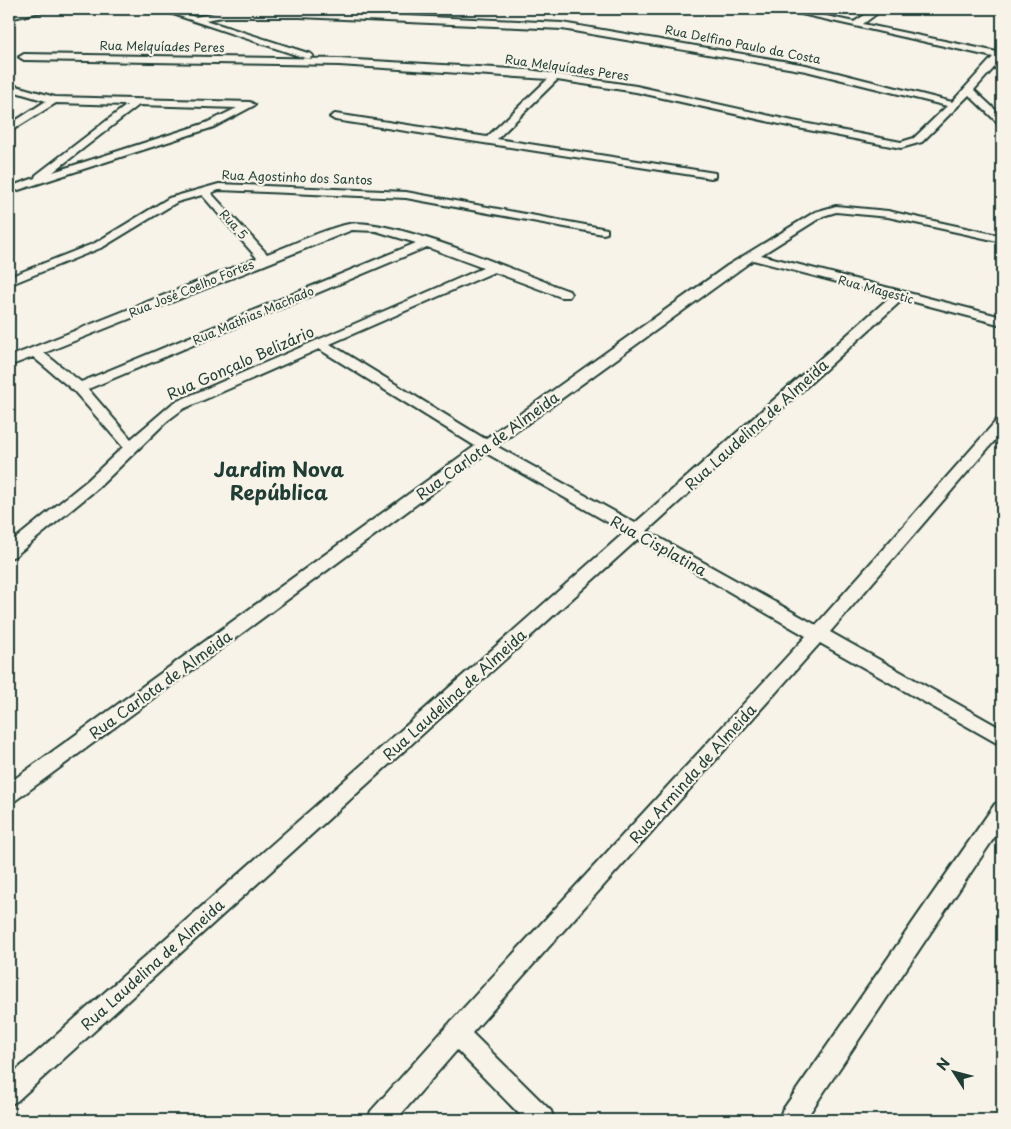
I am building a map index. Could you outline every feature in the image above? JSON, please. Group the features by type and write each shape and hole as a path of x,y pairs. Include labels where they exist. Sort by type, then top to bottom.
{"street":[{"path":"9,16 41,9"},
{"name":"Rua Delfino Paulo da Costa","path":"162,9 329,62"},
{"path":"783,9 1001,54"},
{"path":"855,25 879,9"},
{"name":"Rua Delfino Paulo da Costa","path":"196,19 223,14 300,14 562,26 699,48 806,68 953,105"},
{"name":"Rua Melquíades Peres","path":"24,57 329,62 504,71 556,76 636,89 886,144 900,145 918,140 969,90 1001,54"},
{"path":"490,140 556,76"},
{"path":"9,87 54,100 250,105 210,125 30,185 9,190"},
{"path":"969,90 1002,121"},
{"path":"9,129 54,100"},
{"path":"30,185 138,101"},
{"path":"335,116 711,175"},
{"name":"Rua Agostinho dos Santos","path":"9,281 100,245 156,208 203,190 229,187 406,194 602,231"},
{"name":"Rua 5","path":"203,190 264,258"},
{"name":"Rua Carlota de Almeida","path":"9,794 529,414 750,256 819,214 836,209 904,216 1002,238"},
{"name":"Rua José Coelho Fortes","path":"9,362 264,258 351,227 377,228 427,243 565,294"},
{"name":"Rua Mathias Machado","path":"79,388 427,243"},
{"name":"Rua Magestic","path":"750,256 899,296 1002,321"},
{"name":"Rua Gonçalo Belizário","path":"9,552 93,484 162,418 178,406 492,268"},
{"name":"Rua Laudelina de Almeida","path":"9,1093 899,296"},
{"name":"Rua Cisplatina","path":"320,344 487,446 1002,738"},
{"path":"35,352 79,388 131,448"},
{"name":"Rua Arminda de Almeida","path":"380,1120 456,1033 818,634 1002,423"},
{"path":"791,1120 1002,810"},
{"path":"456,1033 542,1120"}],"district":[{"name":"Jardim Nova República","path":"279,480"}]}
